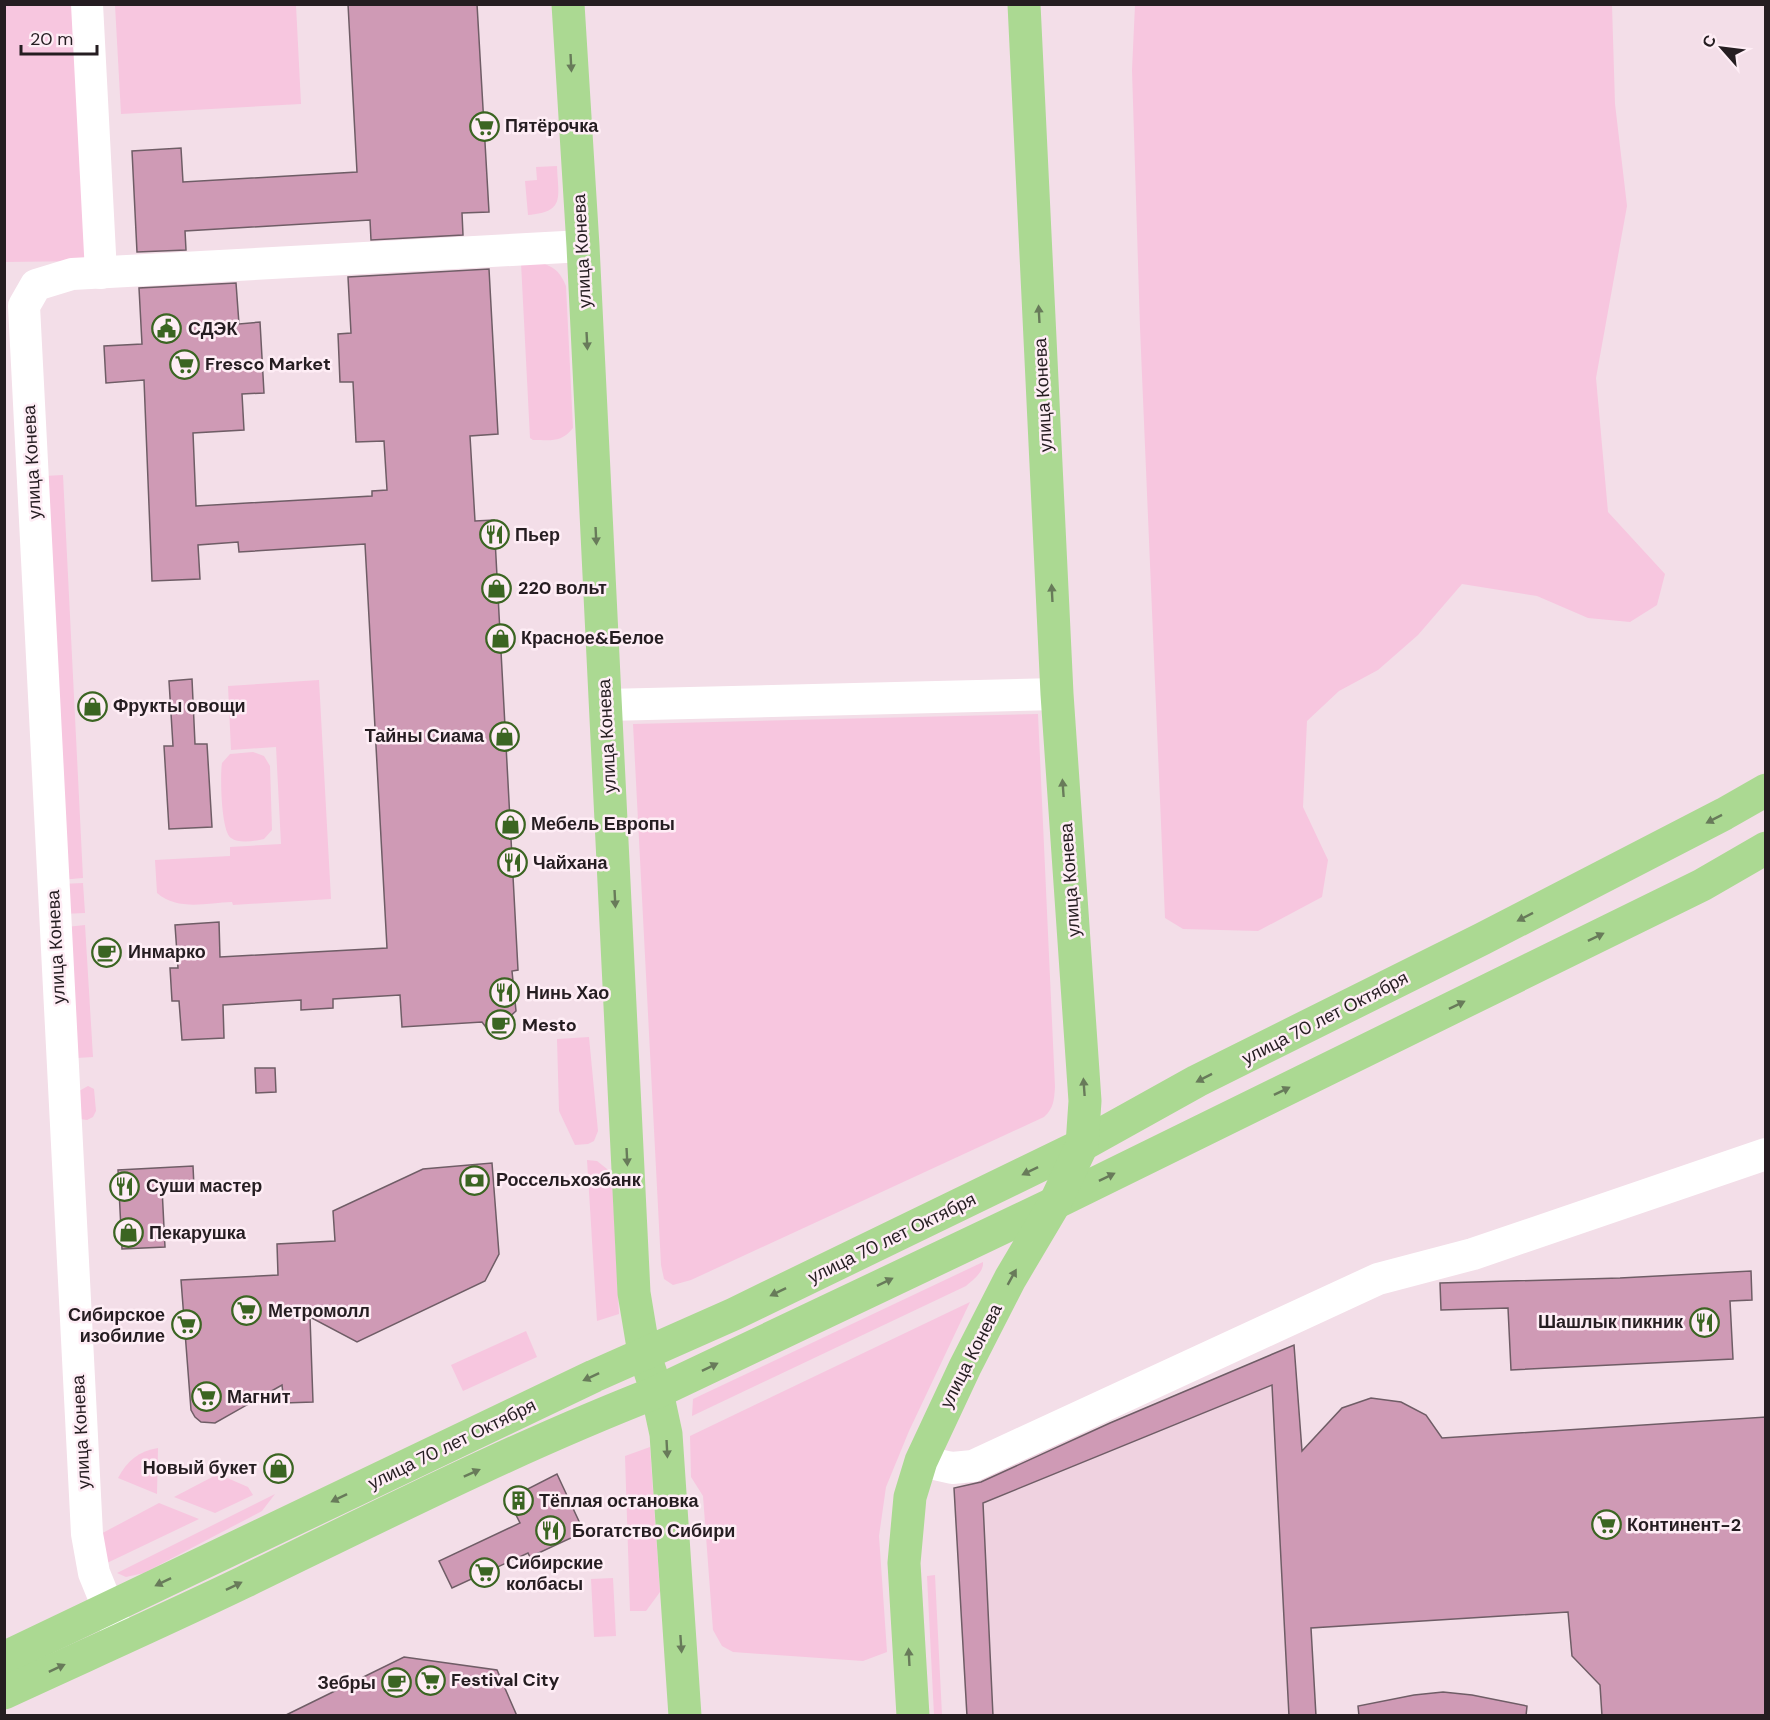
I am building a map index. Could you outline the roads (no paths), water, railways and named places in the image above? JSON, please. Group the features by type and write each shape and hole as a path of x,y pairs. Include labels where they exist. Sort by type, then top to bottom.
{"main road":[{"name":"улица Конева","path":"568,4 583,246 634,1293 644,1353 657,1392 666,1434 685,1716"},
{"name":"улица Конева","path":"913,1716 904,1563 910,1497 921,1461 965,1367 1010,1279 1055,1203 1082,1145 1085,1101 1057,694 1024,4"},
{"name":"улица 70 лет Октября","path":"4,1658 644,1353 734,1314 1082,1145 1197,1081 1524,917 1766,790"},
{"name":"улица 70 лет Октября","path":"4,1693 228,1589 418,1497 607,1412 657,1392 1055,1203 1691,890 1766,848"}],"street":[{"path":"87,4 101,273 583,246"},
{"name":"улица Конева","path":"101,273 72,274 36,285 24,306 17,399 87,1534 94,1573 121,1638"},
{"path":"605,705 1057,694"},
{"path":"921,1461 952,1468 973,1466 1378,1279 1473,1254 1766,1154"}],"place":[{"name":"Пятёрочка","path":"484,126"},
{"name":"СДЭК","path":"167,329"},
{"name":"Fresco Market","path":"184,364"},
{"name":"Пьер","path":"494,535"},
{"name":"220 вольт","path":"497,588"},
{"name":"Красное&Белое","path":"500,638"},
{"name":"Фрукты овощи","path":"92,706"},
{"name":"Тайны Сиама","path":"505,736"},
{"name":"Мебель Европы","path":"510,824"},
{"name":"Чайхана","path":"512,863"},
{"name":"Инмарко","path":"107,952"},
{"name":"Нинь Хао","path":"505,993"},
{"name":"Mesto","path":"501,1025"},
{"name":"Россельхозбанк","path":"475,1180"},
{"name":"Суши мастер","path":"125,1186"},
{"name":"Пекарушка","path":"128,1233"},
{"name":"Метромолл","path":"247,1311"},
{"name":"Шашлык пикник","path":"1704,1322"},
{"name":"Сибирское изобилие","path":"186,1325"},
{"name":"Магнит","path":"206,1397"},
{"name":"Новый букет","path":"278,1468"},
{"name":"Тёплая остановка","path":"518,1501"},
{"name":"Континент-2","path":"1606,1525"},
{"name":"Богатство Сибири","path":"551,1531"},
{"name":"Сибирские колбасы","path":"485,1573"},
{"name":"Festival City","path":"430,1680"},
{"name":"Зебры","path":"397,1683"}]}
